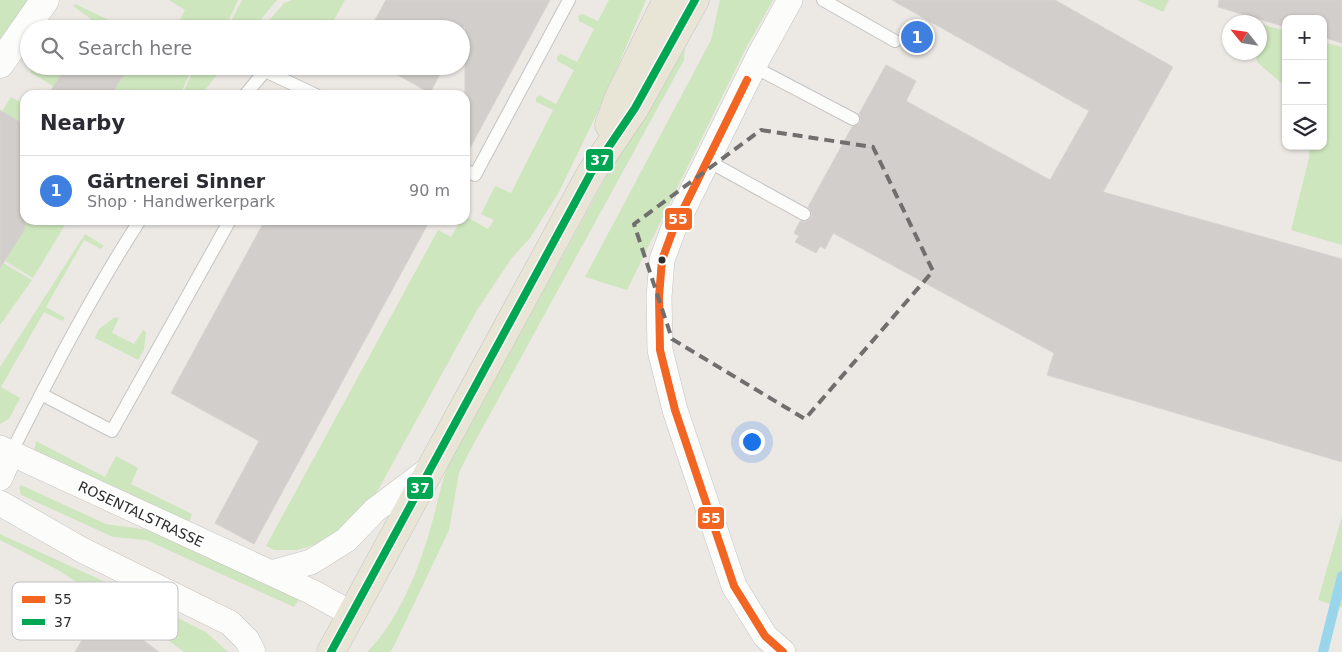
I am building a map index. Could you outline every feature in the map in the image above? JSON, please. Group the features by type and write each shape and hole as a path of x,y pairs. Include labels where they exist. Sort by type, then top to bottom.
{"main road":[{"path":"591,173 619,97 667,0"},
{"path":"331,652 591,173 635,108 695,0"}],"street":[{"path":"31,20 45,0"},
{"path":"782,652 765,636 734,586 675,410 660,350 659,297 662,260 673,230 754,67 790,0"},
{"path":"0,64 20,36"},
{"path":"0,478 6,451"},
{"name":"ROSENTALSTRASSE","path":"6,451 312,592 352,614"},
{"path":"271,573 311,562 346,540 375,510 431,468"},
{"path":"0,503 82,550 147,582"},
{"path":"178,597 230,623 247,640 254,652"}],"lane":[{"path":"470,172 475,175 569,0"},
{"path":"823,0 895,41"},
{"path":"754,67 853,119"},
{"path":"248,90 261,75"},
{"path":"273,75 299,90"},
{"path":"708,161 804,214"},
{"path":"6,451 41,394 137,225"},
{"path":"41,394 112,431 227,225"}],"highlighted area":[{"path":"761,130 873,147 933,271 805,419 672,339 634,224"}],"green space":[{"path":"0,0 32,0 0,44"},
{"path":"169,0 238,0 229,20 180,20 185,10"},
{"path":"242,0 277,0 260,20 232,20"},
{"path":"292,0 345,0 334,20 270,20 284,3"},
{"path":"609,0 646,0 602,103 559,192 530,238 511,259 476,312 372,501 330,540 297,550 274,550 266,546 438,230 451,237 458,225 470,225 470,219 488,229 494,220 481,214 495,186 511,193 553,110 536,102 536,98 539,95 556,104 574,70 557,61 557,57 561,54 577,62 594,29 579,21 578,16 582,14 598,21"},
{"path":"720,0 773,0 745,50 627,290 585,277 711,40"},
{"path":"1137,0 1169,0 1163,12"},
{"path":"75,4 109,20 90,20 73,6"},
{"path":"1267,26 1282,30 1282,84 1257,60 1267,60"},
{"path":"1327,43 1342,47 1342,245 1291,230 1309,158 1309,150 1327,150"},
{"path":"677,48 685,48 684,60 466,458 459,473 449,530 393,648 390,652 367,652 389,625 407,593 421,559 442,483 451,459"},
{"path":"35,75 189,75 182,90 57,90"},
{"path":"191,75 217,75 205,90 184,90"},
{"path":"11,97 20,102 20,225 65,225 33,278 0,258 0,115"},
{"path":"85,234 104,246 101,249 84,240 46,307 65,318 62,321 44,312 1,387 20,398 9,419 0,424 0,367"},
{"path":"0,261 32,280 0,325"},
{"path":"115,317 119,318 112,333 134,344 143,330 146,332 144,350 138,360 95,338 99,329"},
{"path":"36,441 105,477 116,456 138,468 131,484 192,514 189,522 34,452"},
{"path":"21,485 106,524 156,531 300,598 294,607 146,540 113,537 21,495 19,487"},
{"path":"1342,516 1342,608 1318,600"},
{"path":"0,534 105,582 76,582 58,570 0,540"},
{"path":"178,618 206,632 228,652 184,652 168,640 178,640"}],"building":[{"path":"386,0 550,0 470,148 470,90 465,90 465,75 470,75 470,20 375,20"},
{"path":"892,0 1055,0 1173,67 1103,192 1342,259 1342,462 1047,375 1054,353 833,233 825,249 820,246 816,253 795,242 799,236 794,233 800,221 805,222 811,218 812,213 808,207 852,127 860,123 859,114 886,65 916,81 906,101 1050,180 1089,111"},
{"path":"1219,0 1342,0 1342,43 1327,38 1327,15 1282,15 1282,26 1267,21 1267,15 1245,15 1218,7"},
{"path":"61,75 123,75 114,90 51,90"},
{"path":"398,75 439,75 432,90 425,90"},
{"path":"0,110 20,122 20,225 25,225 25,229 0,268"},
{"path":"262,225 427,225 254,544 215,523 259,441 171,393"},
{"path":"82,640 143,640 159,652 75,652"}],"waterway":[{"path":"1323,652 1342,576"}],"transit line":[{"name":"37","path":"331,652 591,173 635,108 695,0"},
{"name":"55","path":"747,80 673,230 662,260 659,297 660,350 675,410 734,586 765,636 783,652"}],"place":[{"name":"Gärtnerei Sinner","path":"917,37"}]}
